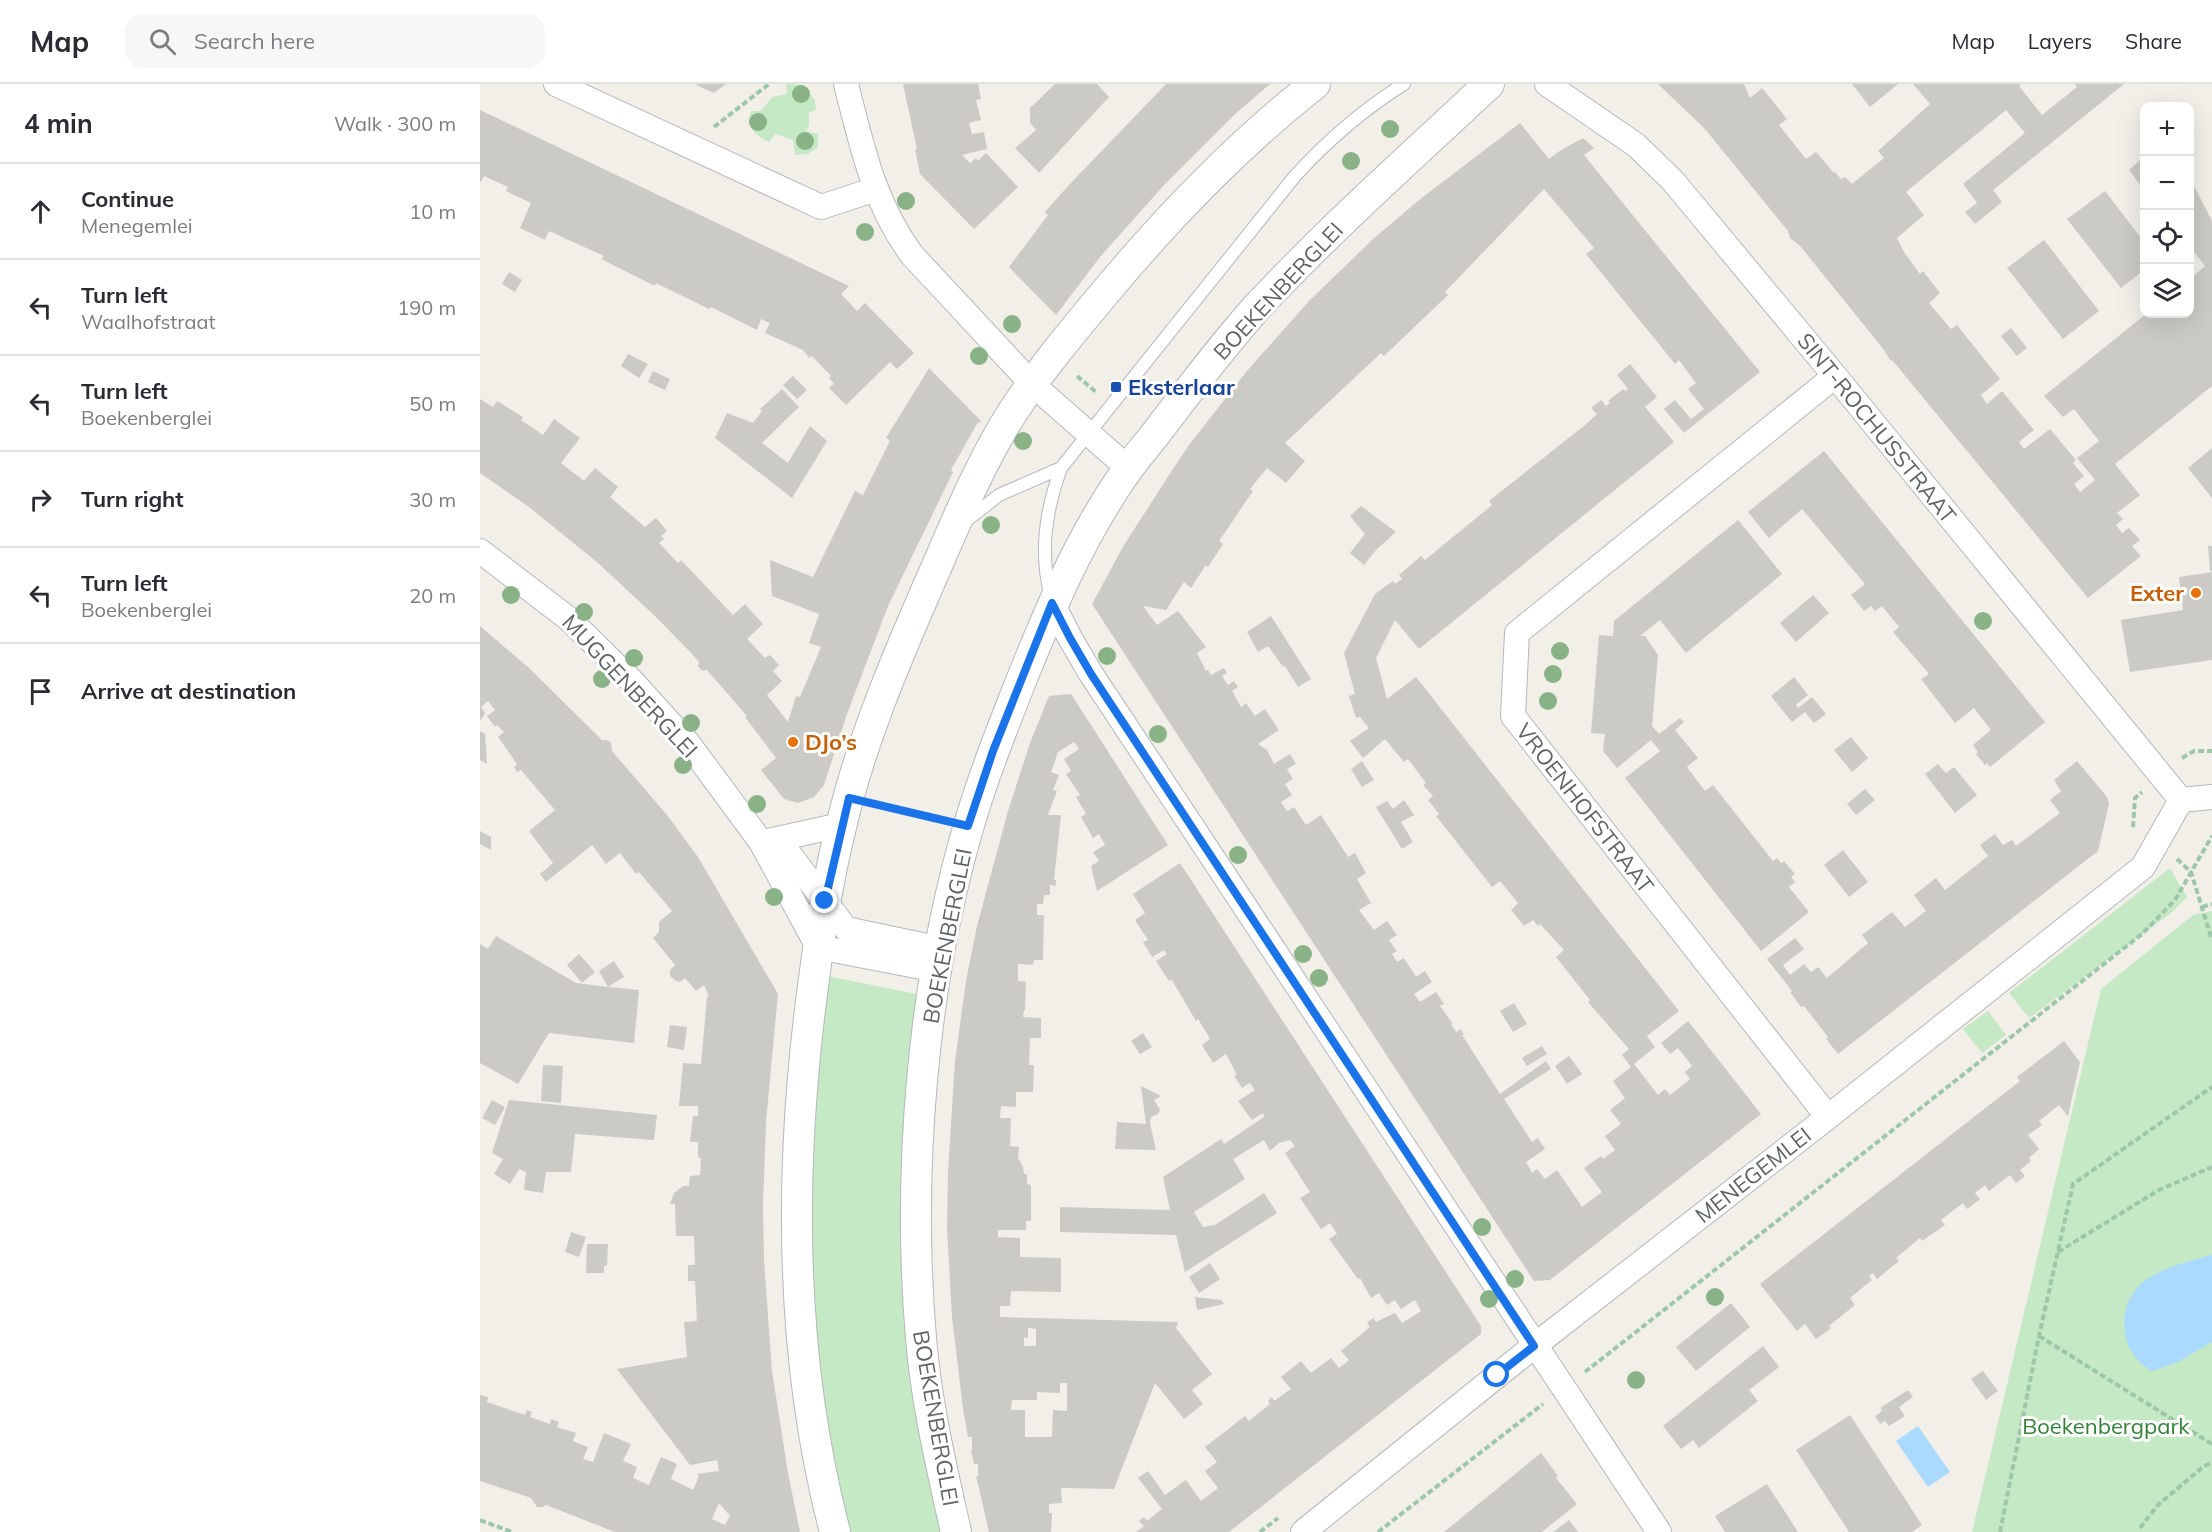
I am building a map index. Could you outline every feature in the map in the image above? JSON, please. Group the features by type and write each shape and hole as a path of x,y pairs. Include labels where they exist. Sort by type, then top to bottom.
{"street":[{"path":"556,84 821,207 876,189"},
{"path":"846,84 886,216 912,255 1032,384 1128,468"},
{"path":"835,1532 808,1395 797,1276 798,1147 801,1093 825,901 856,771 894,669 951,534 991,449 1032,384 1064,341 1165,223 1246,142 1315,84"},
{"name":"BOEKENBERGLEI","path":"956,1532 942,1468 921,1341 915,1216 922,1082 939,959 968,826 993,751 1052,603 1098,514 1128,468 1208,365 1256,309 1348,216 1489,84"},
{"name":"SINT-ROCHUSSTRAAT","path":"1547,84 1636,145 1656,162 1835,376 2181,800"},
{"name":"VROENHOFSTRAAT","path":"1828,1117 1513,716 1517,633 1835,376"},
{"name":"MUGGENBERGLEI","path":"480,551 569,619 631,680 688,743 763,842 818,947"},
{"path":"1052,603 1091,674 1659,1532"},
{"path":"2181,800 2212,797"},
{"name":"MENEGEMLEI","path":"1303,1532 1534,1346 2143,867 2181,800"},
{"path":"763,842 845,811"},
{"name":"MUGGENBERGLEI","path":"763,842 787,851 846,929 939,959"},
{"path":"818,947 939,959"}],"lane":[{"path":"1052,603 1046,568 1045,530 1050,498 1061,468 1295,176 1348,126 1404,84"},
{"path":"951,534 982,506 999,495 1061,468"}],"path":[{"path":"685,144 769,84"},
{"path":"845,811 968,826"},
{"path":"1378,1532 2142,934 2175,900 2212,836"},
{"path":"2158,841 2191,872 2212,940"},
{"path":"2202,907 2212,904"},
{"path":"2000,1532 2039,1336 2073,1184 2212,1087"},
{"path":"2058,1252 2159,1190 2212,1167"},
{"path":"2039,1336 2212,1444"},
{"path":"2140,1528 2158,1505 2204,1466 2212,1463"},
{"path":"480,1520 512,1532"}],"green space":[{"path":"786,84 803,85 815,100 816,110 809,113 809,125 806,131 818,134 818,147 808,154 795,155 793,140 775,134 769,142 759,136 750,126 751,111 761,111 772,97 787,94"},
{"path":"2170,868 2187,897 2171,913 2029,1018 2009,993"},
{"name":"Boekenbergpark","path":"2212,911 2212,1532 1972,1532 2101,989 2193,915"},
{"path":"827,976 921,995 905,1120 900,1214 909,1318 947,1532 846,1532 839,1502 811,1311 808,1138"},
{"path":"1988,1011 2006,1035 1982,1053 1963,1029"}],"water":[{"path":"2212,1255 2212,1342 2178,1362 2152,1371 2133,1354 2128,1343 2124,1319 2132,1295 2140,1285 2154,1275 2174,1266"},
{"path":"1918,1426 1950,1472 1928,1487 1896,1441"}],"building":[{"path":"694,84 726,84 714,93"},
{"path":"903,84 978,84 981,99 976,100 981,120 969,123 972,134 984,132 987,149 962,155 970,163 976,158 978,161 986,153 1018,187 974,229 920,174"},
{"path":"1055,84 1097,84 1109,97 1039,173 1015,148 1036,130 1030,123 1030,108"},
{"path":"1166,84 1270,84 1234,115 1165,184 1100,257 1056,315 1009,267 1048,215 1045,212"},
{"path":"1658,84 1744,84 1750,98 1762,88 1787,119 1779,125 1806,159 1816,152 1834,173 1841,179 1845,177 1852,184 1884,158 1878,151 1930,104 1913,84 2021,84 2019,86 2042,115 2077,87 2075,84 2124,84 1993,190 2002,202 1975,224 1965,212 1977,203 1963,184 2025,133 2006,110 1906,192 1924,215 1897,238 1920,274 1923,271 1940,293 1929,303 1951,329 1957,325 2000,379 1981,395 1987,404 2002,391 2034,430 2019,442 2024,449 2050,429 2076,460 2073,463 2084,476 2074,484 2080,492 2095,480 2077,458 2099,441 2074,409 2063,417 2044,396 2141,318 2194,318 2194,276 2205,266 2194,252 2194,186 2212,221 2212,386 2115,464 2140,495 2117,513 2123,519 2116,525 2122,533 2129,528 2140,540 2132,546 2141,556 2088,598 1890,360 1801,247 1790,238 1788,231 1705,129"},
{"path":"1852,84 1898,84 1870,107"},
{"path":"480,110 849,286 841,294 857,311 865,303 914,353 897,369 890,362 846,405 829,388 834,384 829,378 831,376 812,356 809,358 803,350 765,333 770,323 761,319 757,330 656,283 655,286 601,259 604,256 549,231 545,240 520,228 531,203 506,191 508,187 484,176 480,183"},
{"path":"1520,123 1549,159 1583,138 1594,148 1584,155 1760,372 1684,433 1664,409 1675,400 1691,419 1704,409 1688,389 1696,383 1679,360 1675,364 1586,254 1594,248 1544,189 1445,292 1448,295 1384,356 1381,353 1285,443 1305,461 1286,483 1267,468 1250,489 1253,491 1219,541 1223,544 1191,588 1184,582 1166,610 1143,606 1157,625 1178,611 1206,647 1197,653 1206,671 1208,670 1211,675 1224,668 1227,673 1222,676 1228,685 1234,681 1238,687 1232,691 1241,707 1246,703 1255,716 1265,709 1279,730 1258,744 1267,750 1274,764 1290,754 1296,764 1287,769 1293,779 1285,784 1292,795 1281,802 1287,811 1294,807 1306,825 1321,815 1348,857 1355,853 1366,873 1357,879 1371,903 1359,910 1374,930 1387,921 1397,935 1389,940 1397,951 1392,954 1397,962 1404,958 1416,977 1425,971 1432,982 1414,994 1420,1002 1436,992 1444,1004 1440,1006 1453,1024 1451,1025 1456,1032 1461,1029 1464,1035 1462,1035 1500,1094 1546,1061 1551,1069 1504,1099 1532,1142 1538,1138 1545,1149 1526,1162 1532,1173 1537,1169 1545,1179 1557,1170 1582,1207 1602,1192 1584,1168 1601,1156 1603,1159 1615,1150 1605,1136 1621,1124 1610,1110 1625,1098 1613,1081 1631,1067 1622,1055 1629,1049 1588,1002 1590,1000 1556,957 1564,950 1540,924 1538,926 1533,920 1524,926 1511,910 1518,903 1500,881 1492,887 1436,816 1439,814 1428,800 1433,796 1423,785 1426,783 1408,759 1404,762 1385,739 1363,758 1350,741 1369,728 1360,717 1356,718 1349,696 1355,694 1344,653 1375,594 1393,581 1395,584 1402,579 1399,575 1421,556 1425,560 1492,505 1489,501 1585,425 1597,414 1591,408 1601,400 1606,406 1610,403 1608,401 1623,389 1625,391 1628,389 1617,375 1630,364 1657,397 1645,407 1674,442 1419,649 1395,620 1376,658 1387,699 1416,677 1679,1011 1647,1036 1655,1047 1634,1064 1658,1095 1665,1089 1670,1095 1690,1079 1685,1072 1692,1066 1678,1048 1670,1054 1661,1043 1688,1021 1761,1114 1550,1280 1534,1281 1092,604 1124,545 1189,445 1246,372 1309,301 1372,240 1419,200"},
{"path":"2140,160 2140,185 2129,170"},
{"path":"2105,191 2140,237 2140,273 2121,288 2067,219"},
{"path":"2044,240 2099,311 2063,339 2007,268"},
{"path":"509,272 522,280 515,292 502,284"},
{"path":"2011,328 2027,348 2017,356 2001,336"},
{"path":"628,354 648,364 639,378 621,366"},
{"path":"929,368 981,421 978,422 951,470 953,472 888,606 847,714 824,785 814,797 798,803 784,799 761,770 776,758 745,717 747,716 707,670 702,671 698,666 699,662 692,654 598,563 529,507 480,473 480,399 493,407 497,401 523,417 521,420 543,435 554,419 580,438 561,463 584,481 595,468 618,487 610,497 645,527 656,518 667,531 661,536 664,539 659,543 678,563 681,560 733,615 745,604 763,624 747,639 765,658 770,655 779,665 773,671 782,681 767,695 788,722 796,696 800,697 821,647 809,643 819,614 772,596 770,560 813,577 855,491 863,495 890,441 886,438"},
{"path":"653,371 670,379 665,390 648,382"},
{"path":"793,376 807,390 797,399 783,385"},
{"path":"782,389 799,407 762,443 788,463 810,426 827,441 792,498 715,438 727,413 753,423 762,411 760,409"},
{"path":"2212,448 2212,498 2188,468"},
{"path":"1824,451 2045,722 1990,767 1987,763 1985,765 1976,754 1978,752 1973,745 1991,730 1974,708 1955,723 1921,679 1929,674 1893,632 1899,627 1882,606 1875,611 1871,606 1864,611 1851,595 1865,584 1802,509 1769,538 1748,512"},
{"path":"1361,506 1396,532 1377,549 1364,565 1350,553 1365,534 1350,516"},
{"path":"1738,520 1782,574 1686,653 1660,620 1640,636 1645,636 1658,655 1652,726 1659,734 1680,718 1684,722 1675,730 1698,758 1687,767 1705,791 1713,785 1773,861 1777,858 1781,863 1784,861 1795,874 1791,877 1795,882 1789,887 1809,912 1761,951 1625,778 1660,751 1651,740 1617,768 1603,751 1605,734 1591,733 1599,635 1613,636 1614,621"},
{"path":"2208,546 2212,546 2212,571 2210,571"},
{"name":"Exter","path":"2212,572 2212,660 2130,672 2121,620 2183,610 2179,577"},
{"path":"1813,595 1829,613 1796,642 1780,623"},
{"path":"1271,616 1311,679 1298,687 1285,666 1283,667 1268,646 1258,652 1247,632"},
{"path":"480,626 528,667 602,740 611,743 612,751 667,815 698,857 778,994 766,1122 764,1260 772,1371 800,1532 615,1532 546,1505 537,1507 531,1498 480,1481 480,1395 488,1397 487,1402 525,1415 527,1410 532,1412 530,1417 550,1424 551,1419 559,1422 557,1427 576,1433 573,1441 588,1447 583,1459 593,1462 604,1433 631,1444 623,1461 637,1467 633,1478 649,1485 661,1457 677,1464 671,1479 693,1490 699,1476 697,1474 719,1471 717,1460 690,1465 617,1369 687,1357 684,1322 697,1321 695,1281 688,1281 688,1265 695,1265 694,1236 676,1236 675,1204 670,1204 674,1193 683,1186 689,1186 690,1176 700,1175 701,1158 698,1158 698,1142 690,1142 693,1116 698,1116 698,1106 679,1106 683,1063 701,1064 707,997 709,997 704,985 696,991 685,978 680,982 670,976 670,970 675,965 653,938 659,932 659,922 672,911 639,872 636,874 620,853 606,864 592,845 546,882 540,874 553,863 529,831 555,810 521,770 517,772 514,767 517,764 498,737 504,732 497,725 495,727 487,716 495,710 488,701 481,707 485,713 480,721","holes":["719,1503 730,1516 725,1525 712,1519"]},
{"path":"1794,677 1808,695 1796,705 1798,708 1812,697 1826,714 1814,723 1805,712 1792,722 1771,696"},
{"path":"1071,694 1168,845 1097,891 1091,866 1099,861 1093,852 1105,845 1099,834 1093,838 1081,817 1086,814 1076,797 1080,795 1066,774 1071,771 1064,759 1079,749 1074,742 1058,752 1051,772 1059,775 1053,790 1057,791 1048,815 1061,815 1054,880 1056,880 1056,886 1050,885 1050,895 1044,895 1043,904 1037,904 1037,915 1044,915 1043,960 1034,960 1033,965 1018,964 1018,981 1026,982 1023,1017 1041,1018 1041,1038 1030,1038 1029,1065 1034,1065 1033,1092 1016,1092 1016,1107 1001,1106 1000,1118 1011,1118 1010,1146 1019,1147 1018,1158 1024,1174 1027,1174 1027,1184 1031,1185 1031,1221 1026,1221 1026,1230 998,1230 998,1237 1020,1238 1020,1257 1061,1258 1061,1292 1011,1291 1010,1306 1000,1306 1000,1317 1178,1322 1176,1328 1212,1374 1192,1390 1203,1404 1184,1419 1155,1383 1114,1489 1061,1488 1062,1503 1049,1504 1049,1513 1052,1513 1051,1532 989,1532 976,1476 978,1476 978,1464 974,1464 971,1450 972,1437 968,1437 963,1409 952,1317 947,1229 955,1061 966,981 977,926 1008,811 1030,743 1049,696","holes":["1028,1328 1036,1329 1036,1346 1024,1346 1024,1337 1028,1338","1060,1383 1067,1383 1067,1411 1053,1410 1052,1437 1025,1437 1025,1410 1011,1410 1012,1400 1037,1400 1037,1392 1060,1393"]},
{"path":"480,731 485,734 487,764 480,760"},
{"path":"1851,737 1868,758 1852,772 1834,750"},
{"path":"1362,761 1374,780 1362,787 1351,769"},
{"path":"2077,761 2107,797 2109,804 2098,851 1838,1054 1826,1039 1828,1037 1804,1006 1801,1007 1790,992 1792,991 1767,959 1795,938 1804,949 1783,965 1790,975 1804,964 1811,972 1818,967 1827,978 1868,943 1862,935 1892,912 1905,927 1926,911 1914,895 1936,878 1945,890 1988,856 1980,845 1995,834 2003,845 2012,840 2016,846 2060,813 2050,800 2061,791 2054,780"},
{"path":"1938,764 1946,773 1954,767 1977,795 1955,813 1925,774"},
{"path":"1865,789 1875,800 1856,815 1847,804"},
{"path":"1404,800 1414,815 1401,822 1413,842 1402,849 1376,807 1387,801 1393,809"},
{"path":"480,831 491,837 491,850 480,844"},
{"path":"1843,850 1868,882 1849,897 1824,865"},
{"path":"1180,863 1481,1326 1481,1334 1229,1532 1136,1532 1144,1526 1139,1521 1144,1517 1147,1521 1162,1509 1138,1478 1148,1471 1165,1495 1186,1480 1201,1501 1218,1488 1205,1471 1217,1462 1205,1447 1245,1416 1249,1421 1270,1404 1268,1401 1272,1397 1274,1401 1291,1389 1281,1377 1301,1361 1311,1373 1331,1358 1339,1368 1349,1360 1341,1351 1370,1327 1367,1323 1373,1318 1376,1322 1395,1313 1402,1323 1421,1311 1415,1300 1401,1309 1395,1300 1387,1305 1379,1293 1371,1298 1360,1278 1358,1279 1329,1239 1337,1234 1330,1223 1321,1229 1300,1198 1310,1192 1285,1153 1295,1146 1290,1140 1279,1143 1270,1151 1264,1140 1233,1159 1245,1179 1194,1212 1203,1227 1215,1225 1264,1193 1277,1213 1185,1272 1176,1235 1060,1232 1060,1207 1170,1210 1163,1177 1221,1139 1224,1144 1264,1117 1263,1113 1252,1120 1238,1101 1255,1090 1250,1083 1242,1088 1234,1076 1237,1075 1226,1054 1213,1063 1202,1045 1210,1039 1209,1037 1198,1019 1196,1021 1172,980 1169,981 1156,961 1167,954 1164,950 1152,957 1143,942 1148,940 1135,920 1145,913 1133,894"},
{"path":"496,936 576,983 639,990 634,1043 549,1033 518,1084 480,1063 480,944 488,949"},
{"path":"579,954 595,972 582,983 567,965"},
{"path":"614,961 624,977 608,987 599,971"},
{"path":"1514,1003 1527,1024 1513,1032 1500,1011"},
{"path":"670,1025 687,1027 684,1050 667,1047"},
{"path":"1143,1033 1152,1047 1140,1054 1131,1041"},
{"path":"2064,1041 2080,1062 2068,1116 2059,1105 2039,1121 2042,1125 2028,1135 2039,1149 2029,1158 2031,1161 2020,1170 2025,1176 2016,1183 2010,1175 1989,1191 1985,1185 1975,1193 1980,1199 1967,1209 1963,1203 1941,1220 1945,1225 1922,1241 1920,1238 1896,1258 1899,1261 1877,1279 1873,1273 1869,1276 1872,1280 1850,1298 1855,1305 1816,1339 1805,1324 1797,1331 1760,1284 2020,1081 2017,1077"},
{"path":"1542,1046 1547,1054 1527,1066 1522,1058"},
{"path":"1569,1056 1582,1074 1567,1084 1555,1066"},
{"path":"543,1065 563,1066 561,1103 541,1101"},
{"path":"1141,1086 1161,1096 1154,1100 1160,1110 1158,1114 1151,1117 1150,1123 1156,1150 1115,1149 1117,1122 1146,1124"},
{"path":"492,1100 505,1107 495,1125 482,1118"},
{"path":"509,1100 657,1115 654,1140 575,1134 571,1172 546,1172 543,1193 524,1190 526,1172 519,1169 510,1184 494,1174 503,1159 492,1153"},
{"path":"571,1232 586,1237 579,1257 565,1252"},
{"path":"587,1244 608,1244 607,1265 604,1266 604,1273 586,1273"},
{"path":"1210,1263 1220,1279 1199,1293 1189,1277"},
{"path":"1195,1297 1221,1300 1224,1304 1197,1310"},
{"path":"1731,1303 1750,1327 1696,1371 1676,1347"},
{"path":"1763,1346 1779,1367 1749,1390 1758,1401 1699,1448 1693,1440 1681,1449 1663,1426"},
{"path":"1983,1371 1998,1391 1986,1400 1971,1379"},
{"path":"1908,1390 1913,1397 1899,1407 1905,1416 1889,1426 1885,1421 1880,1424 1875,1416 1882,1410 1880,1408"},
{"path":"1850,1415 1922,1525 1912,1532 1849,1532 1796,1450"},
{"path":"1541,1453 1558,1476 1556,1478 1577,1504 1542,1532 1444,1532"},
{"path":"1767,1484 1798,1532 1725,1532 1715,1516"},
{"path":"1569,1520 1578,1532 1553,1532"}],"place":[{"name":"Eksterlaar","path":"1116,387"},
{"name":"Exter","path":"2196,593"},
{"name":"DJo’s","path":"793,742"}],"route":[{"path":"825,901 849,798 968,826 993,751 1052,603 1059,620 1091,674 1534,1346 1497,1375"}]}
